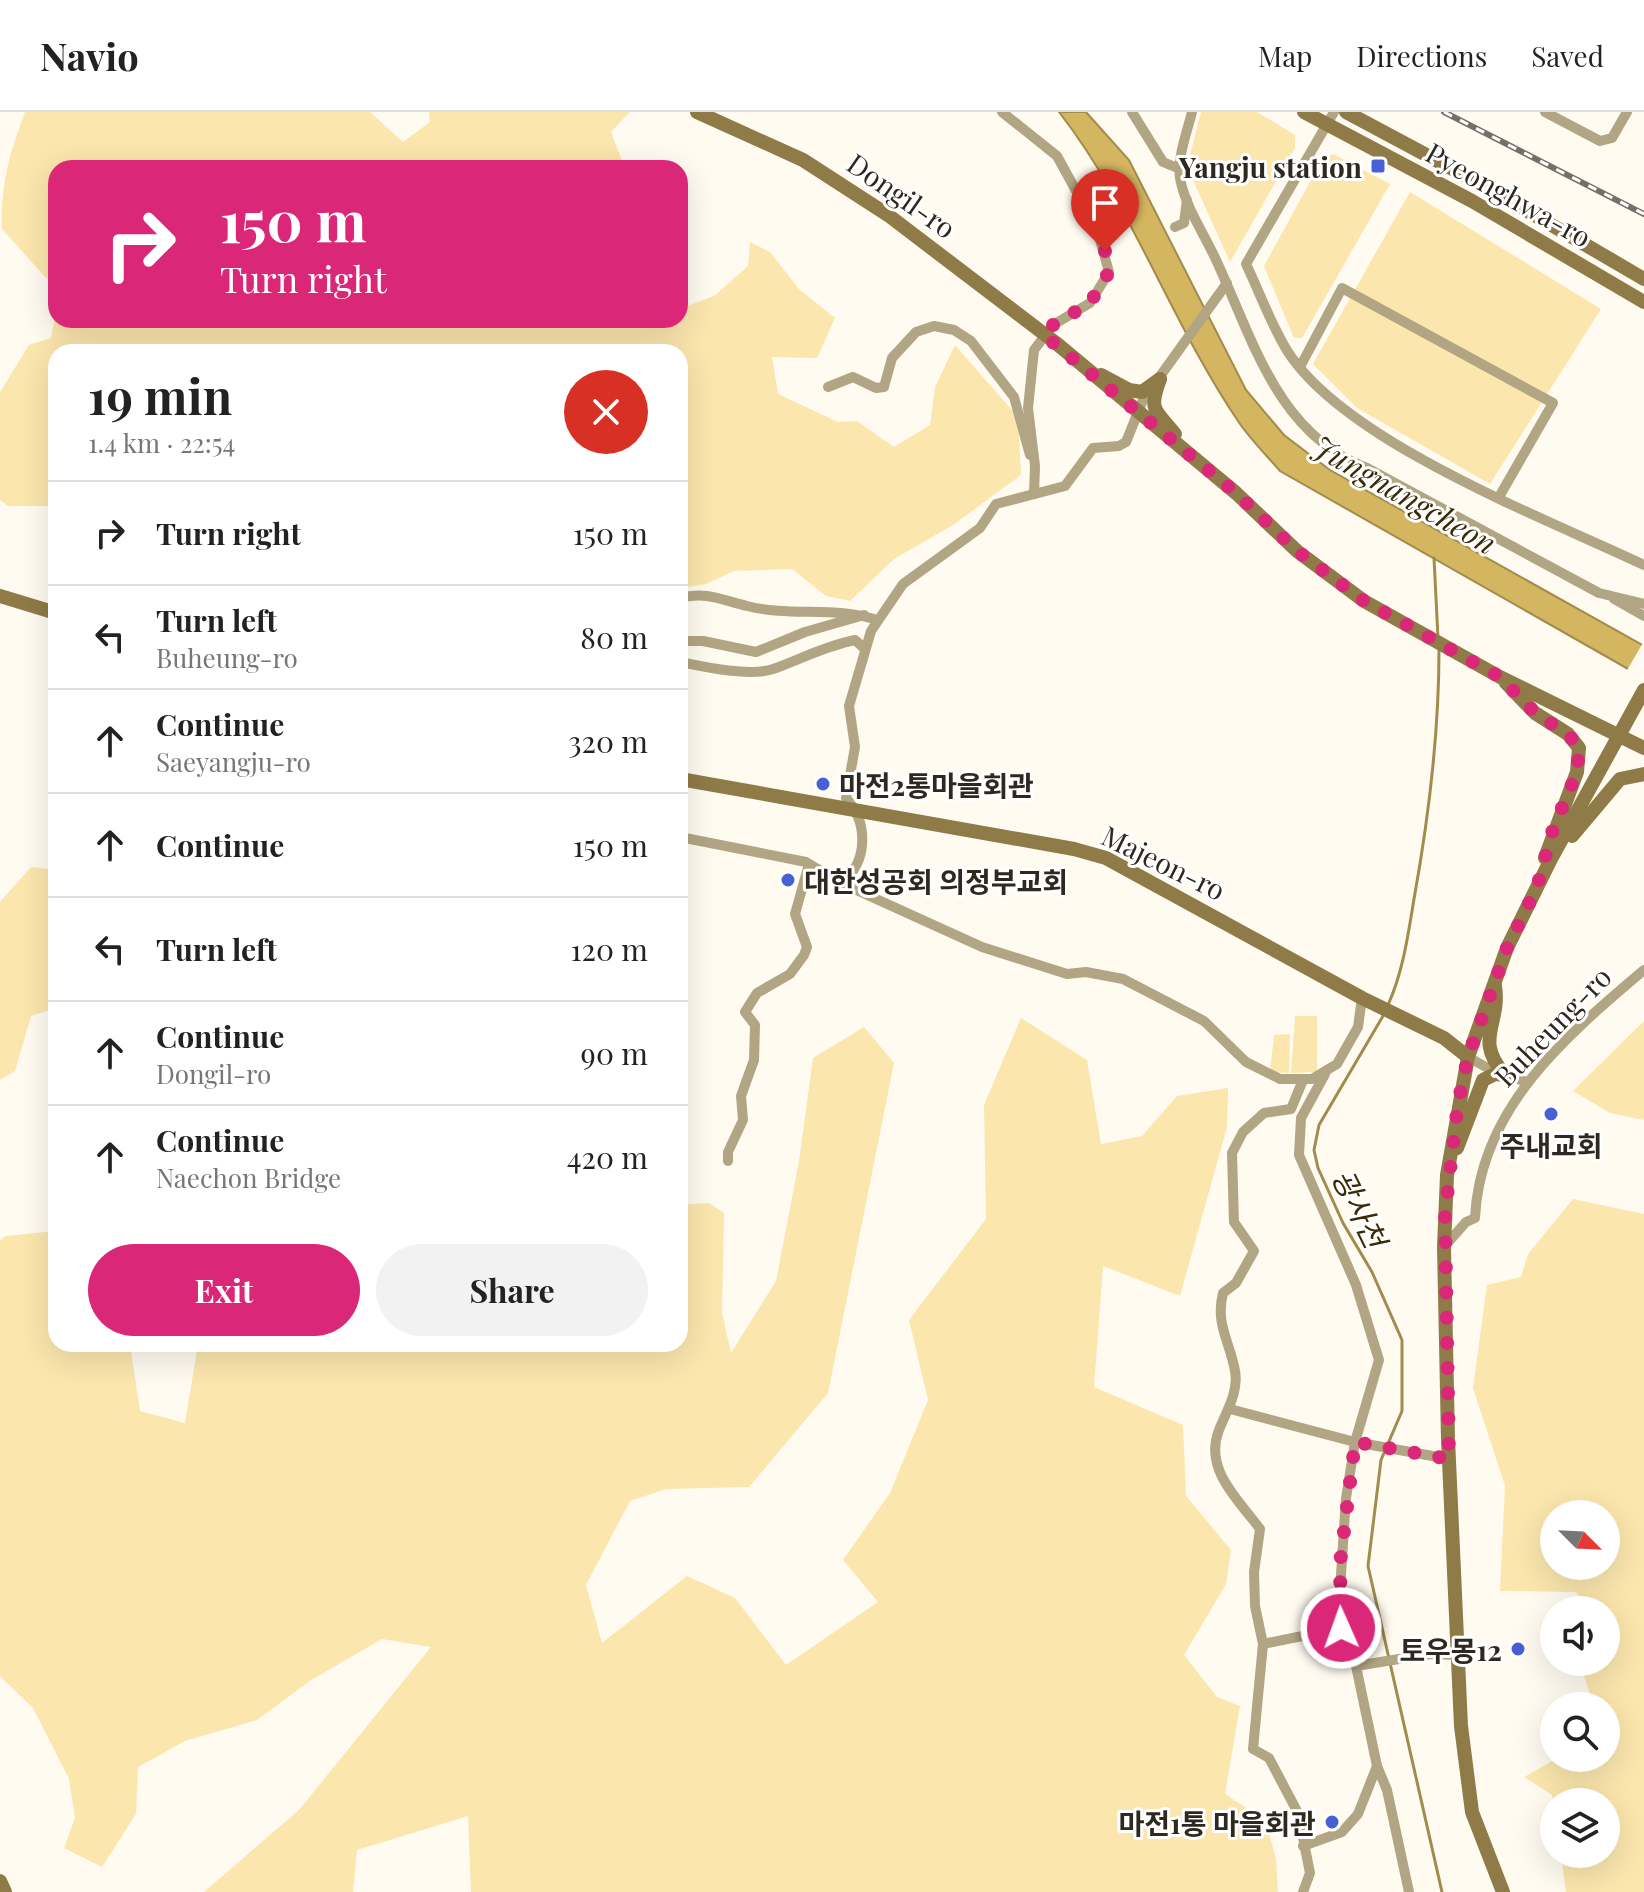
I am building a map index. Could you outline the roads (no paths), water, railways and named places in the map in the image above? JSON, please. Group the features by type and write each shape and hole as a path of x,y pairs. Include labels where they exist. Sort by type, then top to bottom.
{"main road":[{"name":"Dongil-ro","path":"697,112 803,160 845,184 1080,364"},
{"name":"Pyeonghwa-ro","path":"1304,112 1330,119 1644,302"},
{"name":"Pyeonghwa-ro","path":"1346,112 1490,189 1644,279"},
{"path":"1080,364 1129,390 1142,392 1160,379"},
{"path":"1080,364 1198,462 1297,551 1364,601 1500,677 1644,748"},
{"path":"1160,379 1151,402 1153,409 1198,462"},
{"path":"0,596 48,611"},
{"path":"1500,677 1535,713 1568,734 1579,748 1577,772 1553,829 1537,887"},
{"path":"1537,887 1644,690"},
{"path":"1538,695 1578,706 1614,723 1630,715"},
{"path":"1630,715 1630,731 1644,741"},
{"path":"1562,842 1570,838 1620,779 1644,774"},
{"name":"Majeon-ro","path":"688,780 1106,858 1366,1000 1432,1032 1468,1057"},
{"name":"Buheung-ro","path":"1503,1892 1484,1851 1467,1795 1449,1459 1444,1247 1447,1175 1468,1057 1495,983 1537,887"},
{"path":"1495,983 1498,1004 1488,1046 1494,1063 1505,1075"},
{"path":"1447,1175 1483,1080 1495,1074 1505,1075"},
{"path":"0,1881 5,1892"}],"street":[{"path":"1002,112 1057,156 1105,251 1109,272 1090,303 1053,325 1034,350 1028,408 1035,466 1034,494"},
{"path":"1132,112 1163,162 1180,169"},
{"path":"1192,112 1180,169 1187,198 1224,288 1274,390 1313,433 1346,460 1644,616"},
{"path":"1545,112 1600,141 1612,138 1627,112"},
{"path":"1330,119 1246,264 1282,341 1300,367 1351,415 1499,497 1644,565"},
{"path":"1175,227 1184,223 1187,198"},
{"path":"841,883 854,873 862,852 863,839 857,810 846,798 855,747 849,706 865,649 877,620 903,584 980,528 996,504 1065,486 1093,448 1119,446 1126,442 1137,411 1224,288"},
{"path":"1300,367 1342,288 1553,403 1499,497"},
{"path":"828,387 853,377 876,388 884,387 892,358 916,332 934,326 954,330 971,341 1014,397 1023,441 1035,466"},
{"path":"688,596 699,593 774,611 837,615 853,611 877,620"},
{"path":"1604,594 1644,604"},
{"path":"688,641 756,652 805,632 864,615"},
{"path":"688,664 715,669 770,671 797,657 837,644 855,640 865,649"},
{"path":"688,838 763,851 809,864 841,883 982,947 1033,966 1067,974 1086,972 1123,979 1204,1021 1246,1062 1263,1073 1280,1079 1303,1080 1325,1074"},
{"path":"728,1161 728,1152 743,1120 742,1088 754,1060 755,1025 745,1012 757,993 790,974 804,955 807,947 795,914 809,864"},
{"name":"Buheung-ro","path":"1444,1247 1466,1222 1475,1218 1479,1173 1505,1112 1527,1082 1580,1027 1644,970"},
{"path":"1366,1000 1355,1033 1337,1064 1325,1074 1301,1118 1299,1155 1356,1285 1379,1360 1359,1442 1340,1564 1341,1628 1356,1666 1409,1892"},
{"path":"1468,1057 1527,1082"},
{"path":"1303,1080 1291,1109 1264,1113 1243,1132 1232,1153 1234,1222 1254,1251 1236,1283 1223,1293 1218,1312 1236,1373 1230,1409 1216,1442 1225,1487 1260,1529 1254,1572 1255,1606 1263,1644 1253,1749 1269,1758 1293,1799 1310,1873 1303,1892"},
{"path":"1230,1409 1359,1442 1449,1459"},
{"path":"1263,1644 1341,1628"},
{"path":"1356,1666 1430,1654 1459,1655"},
{"path":"1303,1846 1342,1832 1358,1814 1377,1766"}],"waterway":[{"name":"광사천","path":"1434,558 1438,638"},
{"name":"광사천","path":"1388,1005 1404,953 1424,837 1435,744 1439,650"},
{"name":"광사천","path":"1383,1016 1319,1125 1314,1150 1318,1168 1343,1223 1372,1272 1402,1340 1402,1411 1381,1460 1368,1566 1442,1892"}],"railway":[{"path":"1444,112 1644,214"}],"place":[{"name":"Yangju station","path":"1378,166"},
{"name":"마전2통마을회관","path":"823,784"},
{"name":"대한성공회 의정부교회","path":"788,880"},
{"name":"주내교회","path":"1551,1114"},
{"name":"토우몽12","path":"1518,1649"},
{"name":"마전1통 마을회관","path":"1332,1822"}],"water label":[{"name":"Jungnangcheon","path":"1405,494"}]}
